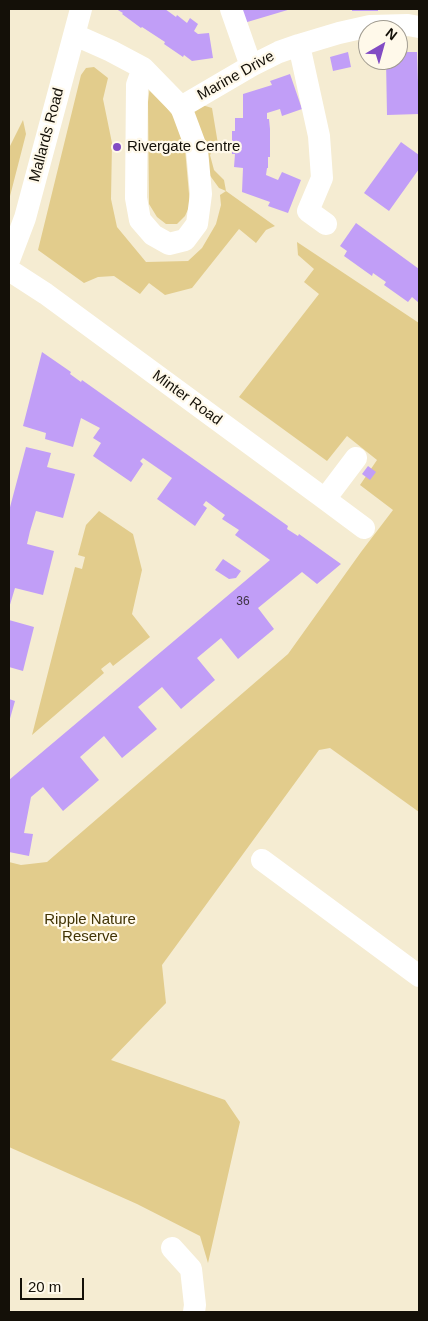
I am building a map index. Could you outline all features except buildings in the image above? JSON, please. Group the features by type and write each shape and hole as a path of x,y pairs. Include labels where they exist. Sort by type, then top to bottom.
{"street":[{"name":"Mallards Road","path":"9,260 25,218 81,9"},
{"path":"232,9 251,66"},
{"name":"Marine Drive","path":"75,35 143,68 181,107 279,52 339,33 412,20"},
{"path":"299,45 320,136 322,178 308,211 326,224"},
{"path":"143,68 137,85 136,198 140,220 153,235 169,244 185,240 197,224 201,194 197,150 181,107"},
{"name":"Minter Road","path":"9,270 46,294 364,528"},
{"path":"326,499 356,458"},
{"path":"262,860 419,976"},
{"path":"172,1248 191,1269 194,1312"}],"green space":[{"path":"94,67 108,78 103,99 112,143 111,199 117,227 146,262 188,261 202,248 216,224 221,205 220,195 226,191 275,226 266,230 256,243 239,229 192,288 165,295 149,283 140,294 114,276 98,277 84,283 38,250 81,75 86,68"},
{"path":"150,86 174,117 185,149 190,205 185,216 177,224 166,224 157,217 149,204 148,102"},
{"path":"202,105 212,108 218,144 210,155 214,170 224,180 226,191 219,188 206,170 192,112"},
{"path":"23,120 26,134 9,200 9,148"},
{"name":"Ripple Nature Reserve","path":"297,242 419,323 419,812 330,748 319,750 162,965 166,1003 111,1060 225,1100 240,1122 208,1263 200,1236 137,1204 9,1147 9,862 21,865 47,862 288,654 393,510 360,485 377,460 347,436 327,461 239,397 319,294 304,282 314,269 298,255"},
{"path":"99,511 133,534 142,570 132,614 150,637 113,666 110,662 101,669 104,673 32,735 75,567 82,569 85,557 78,555 86,525"}],"place":[{"name":"Rivergate Centre","path":"117,147"}]}
